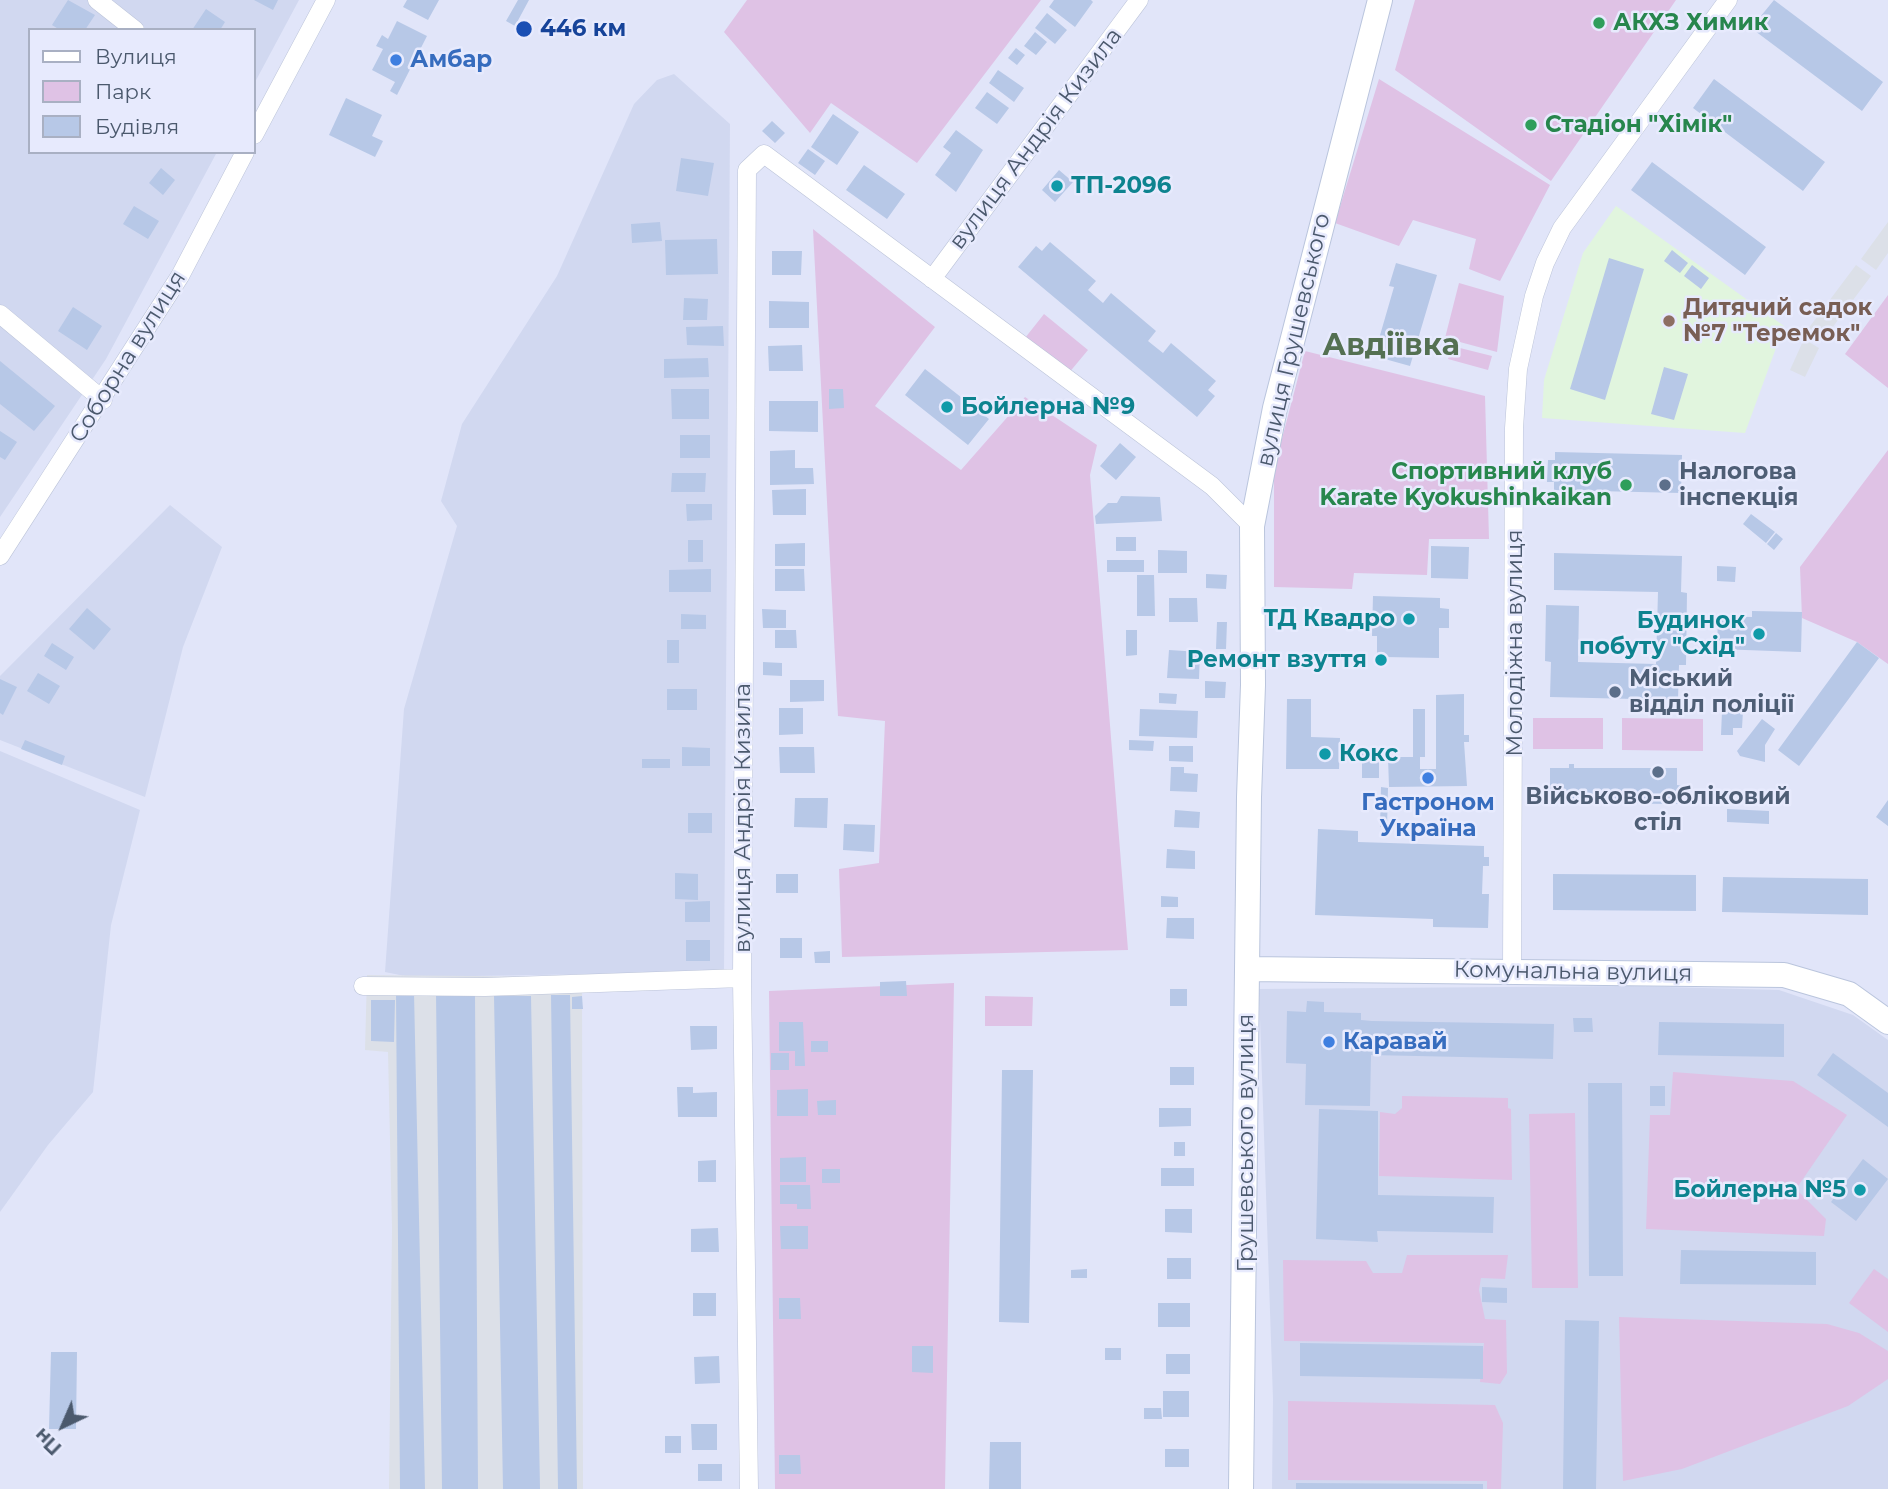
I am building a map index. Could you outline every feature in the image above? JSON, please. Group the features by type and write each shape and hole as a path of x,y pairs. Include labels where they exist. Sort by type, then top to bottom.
{"main road":[{"name":"вулиця Грушевського","path":"1249,797 1253,685 1252,526 1275,408 1380,0"},
{"name":"Грушевського вулиця","path":"1241,1489 1249,797"},
{"name":"Комунальна вулиця","path":"1247,969 1784,975 1849,994 1888,1022"}],"street":[{"path":"97,0 132,28"},
{"path":"258,116 326,0"},
{"name":"вулиця Андрія Кизила","path":"749,1489 742,978 747,170 764,154 932,279 1139,0"},
{"name":"Молодіжна вулиця","path":"1512,971 1515,813 1514,428 1518,369 1534,296 1545,263 1562,228 1728,0"},
{"name":"Соборна вулиця","path":"0,556 103,400 180,275 244,154"},
{"path":"932,279 1212,486 1252,526"},
{"path":"0,314 103,400"},
{"path":"363,986 485,987 742,978"}],"shaded area":[{"path":"0,0 299,0 256,80 256,28 28,28 28,154 216,154 106,359 0,517"},
{"path":"674,74 730,124 724,972 410,977 385,972 404,709 457,526 441,501 462,424 557,276 634,104 657,80"},
{"name":"Дитячий садок №7 \"Теремок\"","path":"1616,206 1784,326 1745,433 1542,418 1544,380 1583,253"},
{"path":"1888,222 1888,253 1876,270 1861,259"},
{"path":"1856,265 1871,276 1823,340 1808,329"},
{"path":"1804,339 1819,348 1805,377 1790,370"},
{"path":"170,505 222,547 183,647 145,797 0,740 0,676"},
{"path":"0,751 140,810 111,925 93,1092 48,1145 0,1212"},
{"path":"367,975 582,977 583,1489 389,1489 392,1228 388,1052 365,1050"},
{"path":"1628,986 1779,990 1853,1015 1888,1040 1888,1489 1272,1489 1273,1399 1259,989"}],"green space":[{"path":"747,0 1041,0 917,163 831,103 810,133 724,32"},
{"name":"Стадіон \"Хімік\"","path":"1415,0 1676,0 1551,181 1395,70"},
{"path":"1379,79 1550,185 1500,281 1469,269 1476,239 1413,220 1399,246 1335,223"},
{"path":"813,229 935,327 875,406 961,470 1025,397 1097,445 1090,475 1128,950 842,957 839,869 879,863 885,721 838,716"},
{"path":"1459,283 1504,296 1497,352 1445,338"},
{"path":"1888,295 1888,388 1845,354"},
{"path":"1044,314 1088,350 1068,374 1025,338"},
{"path":"1452,346 1492,356 1488,370 1448,359"},
{"path":"1305,351 1485,396 1489,539 1429,539 1427,575 1354,573 1352,589 1274,587 1274,469"},
{"path":"1888,450 1888,664 1857,642 1802,618 1800,567"},
{"path":"1533,718 1603,718 1603,749 1533,749"},
{"path":"1622,718 1703,719 1703,751 1622,750"},
{"path":"954,983 945,1489 775,1489 769,991"},
{"path":"985,996 1033,997 1032,1026 985,1026"},
{"path":"1673,1072 1793,1081 1847,1115 1796,1189 1826,1219 1824,1236 1646,1229 1650,1115 1670,1115"},
{"path":"1402,1096 1508,1098 1508,1108 1511,1109 1512,1180 1379,1176 1380,1112 1395,1114 1402,1108"},
{"path":"1575,1113 1578,1288 1532,1288 1529,1114"},
{"path":"1407,1255 1508,1255 1505,1279 1481,1278 1479,1290 1485,1319 1506,1320 1507,1373 1500,1384 1480,1382 1484,1343 1284,1341 1283,1260 1366,1261 1373,1273 1402,1273"},
{"path":"1874,1269 1888,1279 1888,1332 1849,1303"},
{"path":"1619,1317 1827,1324 1859,1333 1888,1351 1888,1379 1848,1406 1682,1469 1623,1481"},
{"path":"1288,1401 1495,1405 1503,1423 1501,1489 1487,1489 1487,1481 1288,1480"}],"building":[{"path":"68,0 95,15 86,28 57,28 52,25"},
{"path":"254,0 278,0 273,10"},
{"path":"407,0 439,0 428,20 403,7"},
{"path":"518,0 529,0 515,26 506,21"},
{"path":"1054,0 1093,2 1075,27 1049,7"},
{"path":"1774,0 1883,82 1862,111 1751,28"},
{"path":"206,9 225,22 221,28 193,28"},
{"path":"1047,13 1067,30 1055,44 1035,28"},
{"name":"Амбар","path":"397,21 427,36 397,95 390,91 395,82 372,70 383,49 376,46 382,35 388,39"},
{"path":"1035,32 1047,42 1036,55 1024,46"},
{"path":"1016,48 1025,55 1017,65 1008,58"},
{"path":"998,70 1024,88 1014,102 989,83"},
{"path":"1714,79 1825,162 1803,191 1693,108"},
{"path":"987,92 1009,108 997,124 975,108"},
{"path":"346,98 382,115 372,136 383,141 375,157 329,135"},
{"path":"833,114 859,132 837,165 811,147"},
{"path":"772,121 785,133 775,143 762,131"},
{"path":"956,130 983,150 956,192 935,175 951,153 943,147"},
{"path":"808,149 825,161 815,175 798,163"},
{"path":"681,158 714,163 708,196 676,191"},
{"path":"1652,162 1766,247 1745,275 1631,190"},
{"path":"864,165 905,194 887,219 846,190"},
{"path":"161,168 175,180 163,195 149,183"},
{"name":"ТП-2096","path":"1059,170 1073,182 1055,202 1042,190"},
{"path":"134,206 159,221 148,239 123,224"},
{"path":"660,222 662,241 632,243 631,224"},
{"path":"717,239 718,274 666,275 665,240"},
{"path":"1050,242 1096,281 1088,290 1103,303 1111,293 1156,331 1148,341 1163,353 1171,343 1216,381 1208,390 1215,396 1197,417 1018,267 1036,246 1042,251"},
{"path":"1672,250 1688,263 1680,273 1664,261"},
{"path":"772,251 802,251 801,275 772,275"},
{"path":"1609,258 1644,269 1605,400 1570,389"},
{"path":"1396,263 1437,275 1410,366 1374,356 1394,287 1389,286"},
{"path":"1692,265 1709,278 1701,289 1684,276"},
{"path":"684,298 708,299 707,320 683,320"},
{"path":"769,301 809,302 809,328 769,328"},
{"path":"73,307 102,326 87,350 58,331"},
{"path":"723,326 724,346 687,345 686,327"},
{"path":"802,345 803,371 769,371 768,346"},
{"path":"708,358 709,377 664,378 664,359"},
{"path":"0,361 55,406 34,431 0,404"},
{"path":"1664,367 1688,374 1674,420 1651,414"},
{"name":"Бойлерна №9","path":"925,369 989,419 968,445 905,395"},
{"path":"671,389 709,389 709,419 672,419"},
{"path":"829,389 843,389 844,408 829,409"},
{"path":"769,401 818,401 818,432 769,431"},
{"path":"0,431 17,442 5,460 0,457"},
{"path":"680,435 710,435 710,458 680,458"},
{"path":"1120,443 1136,457 1116,480 1100,466"},
{"path":"795,450 795,468 813,468 814,484 770,485 770,451"},
{"path":"1555,452 1682,455 1681,493 1554,490 1554,482 1547,482 1548,460 1555,460"},
{"path":"672,473 706,473 705,492 671,492"},
{"path":"806,489 806,515 773,515 772,490"},
{"path":"1121,496 1160,497 1162,521 1096,524 1095,516 1108,503 1117,503"},
{"path":"686,504 712,504 712,520 687,521"},
{"path":"1751,514 1775,532 1766,543 1743,524"},
{"path":"1776,533 1783,539 1774,550 1767,544"},
{"path":"1116,537 1136,537 1136,551 1116,551"},
{"path":"688,540 703,540 703,562 688,562"},
{"path":"805,543 805,566 775,566 775,544"},
{"path":"1431,546 1469,547 1468,579 1431,578"},
{"path":"1158,550 1187,551 1187,573 1158,573"},
{"path":"1554,553 1682,556 1681,592 1687,593 1686,665 1679,665 1678,700 1550,697 1551,662 1545,661 1546,605 1579,606 1578,662 1656,664 1658,592 1554,590"},
{"path":"1107,560 1144,560 1144,572 1107,572"},
{"path":"1717,566 1736,567 1735,582 1717,581"},
{"path":"711,569 711,592 669,592 669,570"},
{"path":"775,569 804,569 805,591 775,591"},
{"path":"1206,574 1227,575 1226,589 1206,588"},
{"path":"1137,575 1154,575 1155,616 1137,616"},
{"name":"ТД Квадро","path":"1373,596 1440,598 1440,608 1449,609 1449,628 1439,628 1439,658 1384,657 1384,663 1377,663 1377,636 1372,636"},
{"path":"1169,598 1197,598 1198,622 1169,622"},
{"path":"87,608 111,629 94,650 69,629"},
{"path":"762,609 786,610 786,628 763,628"},
{"name":"Будинок побуту \"Схід\"","path":"1752,611 1802,612 1801,652 1717,649 1718,616 1752,617"},
{"path":"681,614 706,615 706,629 681,629"},
{"path":"1217,622 1227,622 1226,649 1216,649"},
{"path":"775,630 796,630 797,648 775,648"},
{"path":"1126,630 1137,630 1137,655 1126,656"},
{"path":"667,640 679,640 679,663 667,663"},
{"path":"1857,642 1879,658 1799,766 1778,750"},
{"path":"52,643 74,657 66,670 44,656"},
{"path":"1169,650 1200,652 1199,679 1167,678"},
{"path":"763,662 782,663 782,676 763,675"},
{"path":"38,673 60,686 49,704 27,691"},
{"path":"0,679 17,687 3,715 0,713"},
{"path":"790,680 824,680 824,701 790,702"},
{"path":"1205,681 1226,682 1225,698 1205,698"},
{"path":"667,689 697,689 697,710 667,710"},
{"path":"1159,693 1177,694 1176,704 1159,703"},
{"path":"1464,694 1464,735 1469,735 1469,742 1464,742 1467,786 1389,787 1388,757 1413,757 1413,709 1425,709 1425,757 1420,757 1420,769 1436,769 1436,695"},
{"path":"1287,699 1311,699 1311,737 1340,738 1339,769 1286,769"},
{"path":"779,708 803,708 803,734 779,735"},
{"path":"1140,709 1198,711 1197,738 1139,736"},
{"path":"1722,711 1743,711 1742,728 1733,728 1733,735 1721,735"},
{"path":"1762,719 1775,729 1765,745 1765,762 1740,756 1737,751"},
{"path":"25,740 65,756 62,765 21,749"},
{"path":"1129,740 1154,741 1153,751 1129,750"},
{"path":"1169,746 1193,746 1193,762 1169,761"},
{"path":"682,747 710,748 710,766 682,766"},
{"path":"779,747 814,747 815,773 780,773"},
{"path":"1362,749 1379,749 1379,778 1362,778"},
{"path":"642,759 670,759 670,768 642,768"},
{"path":"1569,764 1574,764 1574,768 1677,768 1677,785 1684,786 1683,804 1550,803 1550,768 1569,768"},
{"path":"1171,767 1184,767 1184,773 1198,774 1197,792 1170,791"},
{"path":"1381,787 1388,788 1387,827 1380,827"},
{"path":"795,798 828,798 827,828 794,827"},
{"path":"1888,800 1888,826 1876,817"},
{"path":"1727,809 1769,811 1769,824 1727,822"},
{"path":"1175,810 1200,812 1199,828 1174,827"},
{"path":"688,813 712,813 712,833 688,833"},
{"path":"844,824 875,825 874,852 843,850"},
{"path":"1318,829 1358,831 1358,842 1484,846 1484,857 1489,857 1489,866 1483,866 1482,894 1489,894 1488,928 1433,927 1433,919 1315,915"},
{"path":"1167,849 1195,851 1195,869 1166,868"},
{"path":"675,873 698,874 698,900 675,899"},
{"path":"776,874 798,874 798,893 776,893"},
{"path":"1553,874 1696,875 1696,911 1553,910"},
{"path":"1723,877 1868,879 1868,915 1722,912"},
{"path":"1161,896 1178,897 1178,907 1161,907"},
{"path":"710,901 710,922 685,922 685,902"},
{"path":"1167,918 1194,918 1194,939 1166,938"},
{"path":"780,938 802,938 802,958 780,958"},
{"path":"686,940 710,940 710,961 686,961"},
{"path":"830,951 830,963 815,963 814,952"},
{"path":"906,981 907,996 880,996 880,982"},
{"path":"1170,989 1187,989 1187,1006 1170,1006"},
{"path":"396,993 414,993 425,1489 400,1489"},
{"path":"436,994 475,994 478,1489 442,1489"},
{"path":"551,995 570,995 577,1489 558,1489"},
{"path":"494,996 531,996 540,1489 503,1489"},
{"path":"582,996 583,1009 572,1009 572,997"},
{"path":"371,1000 395,1000 394,1042 371,1041"},
{"path":"1307,1001 1324,1002 1324,1012 1361,1013 1361,1020 1554,1024 1553,1059 1371,1055 1370,1106 1305,1105 1306,1064 1286,1063 1287,1011 1306,1012"},
{"path":"1573,1018 1592,1018 1593,1032 1574,1032"},
{"path":"779,1022 803,1022 805,1066 795,1066 795,1051 779,1051"},
{"path":"1659,1022 1784,1024 1784,1057 1658,1055"},
{"path":"690,1026 717,1026 717,1049 691,1050"},
{"path":"811,1041 828,1041 828,1052 811,1052"},
{"path":"771,1053 789,1053 789,1070 771,1070"},
{"path":"1833,1053 1888,1093 1888,1127 1817,1075"},
{"path":"1170,1067 1194,1067 1194,1085 1170,1085"},
{"path":"1002,1070 1033,1070 1029,1323 999,1322"},
{"path":"1588,1083 1622,1083 1623,1276 1589,1276"},
{"path":"1650,1086 1665,1086 1665,1106 1650,1106"},
{"path":"677,1087 693,1087 693,1093 717,1092 717,1117 678,1117"},
{"path":"808,1089 808,1116 777,1116 777,1090"},
{"path":"836,1100 836,1115 818,1115 817,1101"},
{"path":"1159,1108 1191,1108 1191,1126 1159,1127"},
{"path":"1319,1109 1378,1111 1378,1195 1494,1197 1493,1233 1377,1231 1378,1242 1316,1239"},
{"path":"1174,1142 1185,1142 1185,1156 1174,1156"},
{"path":"806,1157 806,1182 780,1182 780,1158"},
{"name":"Бойлерна №5","path":"1863,1159 1888,1179 1856,1221 1831,1202"},
{"path":"716,1160 716,1182 698,1182 698,1161"},
{"path":"1161,1168 1194,1168 1194,1186 1161,1186"},
{"path":"822,1169 840,1169 840,1183 822,1183"},
{"path":"780,1185 810,1185 811,1209 797,1209 797,1204 780,1204"},
{"path":"1165,1209 1192,1209 1192,1233 1165,1232"},
{"path":"780,1226 808,1226 808,1249 781,1249"},
{"path":"718,1228 719,1252 691,1252 691,1229"},
{"path":"1681,1250 1816,1252 1816,1285 1680,1284"},
{"path":"1167,1258 1191,1258 1191,1279 1167,1279"},
{"path":"1087,1269 1087,1278 1071,1278 1071,1270"},
{"path":"1482,1287 1507,1288 1507,1303 1482,1302"},
{"path":"693,1293 716,1293 716,1316 693,1316"},
{"path":"779,1298 800,1298 801,1319 779,1319"},
{"path":"1158,1303 1190,1303 1190,1327 1158,1327"},
{"path":"1565,1320 1599,1321 1596,1489 1563,1489"},
{"path":"1300,1343 1483,1346 1483,1379 1300,1376"},
{"path":"912,1346 933,1346 933,1373 912,1372"},
{"path":"1105,1348 1121,1348 1121,1360 1105,1360"},
{"path":"51,1352 77,1352 76,1429 49,1429"},
{"path":"1166,1354 1190,1354 1190,1374 1166,1374"},
{"path":"719,1356 720,1383 695,1384 694,1357"},
{"path":"1163,1391 1189,1391 1189,1417 1163,1417"},
{"path":"1144,1408 1161,1408 1162,1419 1144,1419"},
{"path":"691,1424 717,1424 717,1450 692,1450"},
{"path":"665,1436 681,1436 681,1453 665,1453"},
{"path":"990,1442 1021,1442 1021,1489 989,1489"},
{"path":"1165,1449 1189,1449 1189,1467 1165,1467"},
{"path":"779,1455 800,1455 801,1474 779,1474"},
{"path":"698,1464 722,1464 722,1481 698,1481"},
{"path":"1296,1483 1483,1484 1483,1489 1296,1489"}],"place":[{"name":"АКХЗ Химик","path":"1599,23"},
{"name":"446 км","path":"524,29"},
{"name":"Амбар","path":"396,60"},
{"name":"Стадіон \"Хімік\"","path":"1531,125"},
{"name":"ТП-2096","path":"1057,186"},
{"name":"Дитячий садок №7 \"Теремок\"","path":"1669,321"},
{"name":"Бойлерна №9","path":"947,407"},
{"name":"Спортивний клуб Karate Kyokushinkaikan","path":"1626,485"},
{"name":"Налогова інспекція","path":"1665,485"},
{"name":"ТД Квадро","path":"1409,619"},
{"name":"Будинок побуту \"Схід\"","path":"1759,634"},
{"name":"Ремонт взуття","path":"1381,660"},
{"name":"Міський відділ поліції","path":"1615,692"},
{"name":"Кокс","path":"1325,754"},
{"name":"Військово-обліковий стіл","path":"1658,772"},
{"name":"Гастроном Україна","path":"1428,778"},
{"name":"Каравай","path":"1329,1042"},
{"name":"Бойлерна №5","path":"1860,1190"}],"district":[{"name":"Авдіївка","path":"1391,346"}]}
